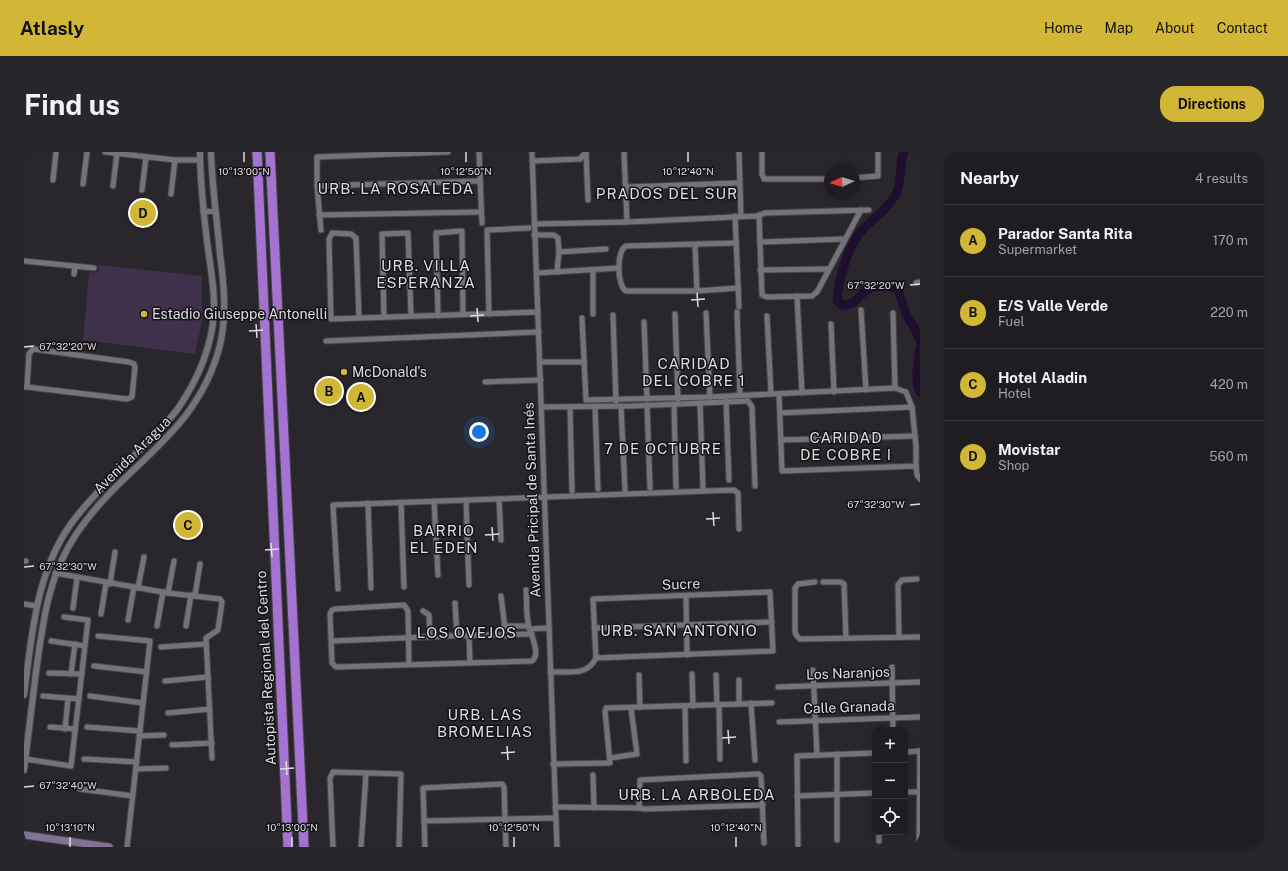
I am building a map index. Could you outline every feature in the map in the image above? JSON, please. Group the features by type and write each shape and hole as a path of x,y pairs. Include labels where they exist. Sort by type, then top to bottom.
{"highway":[{"name":"Autopista Regional del Centro","path":"257,152 288,847"},
{"name":"Autopista Regional del Centro","path":"270,152 304,847"}],"main road":[{"path":"24,835 109,847"}],"street":[{"path":"53,180 56,152"},
{"path":"84,184 87,152"},
{"path":"104,152 175,160 200,160"},
{"name":"Avenida Aragua","path":"24,695 40,591 54,554 76,517 173,416 190,392 202,366 211,334 214,312 214,291 203,212 200,152"},
{"name":"Avenida Aragua","path":"24,770 45,606 55,574 67,550 88,518 176,429 191,410 210,375 219,347 224,313 225,293 211,152"},
{"path":"321,230 316,159 319,157 448,152"},
{"path":"479,152 482,223"},
{"name":"Avenida Pricipal de Santa Inés","path":"532,152 556,847"},
{"path":"532,161 580,159 586,152"},
{"path":"586,152 588,200"},
{"path":"624,152 627,222"},
{"path":"739,152 741,216"},
{"path":"762,152 762,174 764,179 824,178"},
{"path":"860,178 878,176 878,152"},
{"path":"113,186 117,153"},
{"path":"142,190 146,157"},
{"path":"171,194 175,160"},
{"path":"317,186 480,181"},
{"path":"626,187 739,183"},
{"path":"759,215 762,295 767,297 812,296 817,292 861,210"},
{"path":"534,224 627,222 759,215 765,213 868,210"},
{"path":"203,212 216,211"},
{"path":"319,215 481,212"},
{"path":"735,216 739,307"},
{"path":"489,314 487,230 528,228"},
{"path":"438,316 436,233 462,231 463,314"},
{"path":"359,318 356,238 351,234 332,233 329,239 331,319 538,312"},
{"path":"384,317 382,234 395,233 408,233 411,316"},
{"path":"534,235 554,235 558,238 559,252 556,272"},
{"path":"760,242 845,239"},
{"path":"736,243 626,246 621,251 619,268 622,288 626,291 696,291 738,288"},
{"path":"695,245 696,291"},
{"path":"559,252 606,249"},
{"path":"24,261 94,268"},
{"path":"74,274 75,266"},
{"path":"536,272 619,268"},
{"path":"760,270 829,269"},
{"path":"593,270 593,314"},
{"path":"797,296 802,393"},
{"path":"861,310 866,390"},
{"path":"737,312 740,395"},
{"path":"706,313 710,398"},
{"path":"893,313 895,388"},
{"path":"675,314 678,399"},
{"path":"613,315 616,401"},
{"path":"767,316 771,394"},
{"path":"582,318 586,400 674,404 746,400 752,405 755,486"},
{"path":"644,322 650,488"},
{"path":"831,324 834,392"},
{"path":"326,341 539,332"},
{"path":"33,349 129,362 134,364 135,367 132,397 130,399 26,387 29,354 33,349"},
{"path":"540,362 584,362"},
{"path":"486,382 541,380"},
{"path":"542,407 621,406 678,399 895,388 906,392 912,407 916,466 917,475 920,479"},
{"path":"779,394 782,471 916,466"},
{"path":"726,402 729,480"},
{"path":"700,403 703,488"},
{"path":"674,404 676,487"},
{"path":"595,406 598,489"},
{"path":"621,406 624,490"},
{"path":"570,407 572,491"},
{"path":"780,413 912,407"},
{"path":"781,440 915,436"},
{"path":"338,589 333,505 734,490 738,493 739,529"},
{"path":"499,499 501,540"},
{"path":"466,500 469,585"},
{"path":"434,501 438,575"},
{"path":"401,502 404,587"},
{"path":"368,503 371,588"},
{"path":"101,614 115,552"},
{"path":"128,620 144,557"},
{"path":"157,626 174,561"},
{"path":"186,626 200,564"},
{"path":"55,574 166,593 216,597 222,602 218,630 216,633 208,635 206,644 212,758"},
{"path":"73,608 77,578"},
{"path":"900,637 898,585 902,580 917,579"},
{"path":"815,582 798,584 795,588 796,636 800,639 920,638"},
{"path":"823,582 841,582 844,584 846,638"},
{"path":"409,665 408,611 404,605 332,610 330,614 332,663 336,668 533,661 535,656 532,634 529,627 526,590"},
{"name":"Sucre","path":"594,628 593,598 770,592 772,622"},
{"path":"501,596 506,636"},
{"path":"686,596 687,655"},
{"path":"455,603 457,636"},
{"path":"24,604 37,606"},
{"path":"423,611 429,614 430,636"},
{"path":"25,759 70,766 88,620 64,617"},
{"path":"550,672 586,671 592,665 596,658 594,628 772,622 773,651 596,658"},
{"path":"504,626 548,628"},
{"path":"332,641 430,636 506,636 532,634"},
{"path":"98,636 150,641 127,847"},
{"path":"469,636 470,663"},
{"path":"51,641 85,646"},
{"path":"72,674 75,644"},
{"path":"161,648 206,644"},
{"path":"94,666 147,672"},
{"path":"892,667 893,727"},
{"path":"813,670 817,755"},
{"path":"49,673 82,674"},
{"path":"692,674 692,706"},
{"path":"639,675 640,707"},
{"path":"716,675 720,759"},
{"path":"165,681 208,677"},
{"path":"739,680 740,704"},
{"name":"Los Naranjos","path":"778,688 920,682"},
{"path":"43,696 79,699"},
{"path":"90,696 143,703"},
{"path":"65,729 68,699"},
{"path":"553,764 610,763 605,709 772,703"},
{"path":"752,704 755,760"},
{"path":"685,706 686,761"},
{"path":"610,758 637,754 631,708"},
{"path":"168,713 210,709"},
{"name":"Calle Granada","path":"779,722 920,717"},
{"path":"50,727 75,729"},
{"path":"87,727 139,734 164,735"},
{"path":"172,745 212,743"},
{"path":"908,752 920,751 919,842"},
{"path":"798,845 797,756 872,753"},
{"path":"837,754 837,840"},
{"path":"84,759 137,762"},
{"path":"136,769 166,768"},
{"path":"333,847 330,774 333,772 399,774 402,776 399,847"},
{"path":"360,847 366,774"},
{"path":"639,808 640,780 759,774 761,776 764,843"},
{"path":"593,775 594,808"},
{"path":"425,847 423,788 502,784 504,787 506,847"},
{"path":"80,790 133,796"},
{"path":"908,792 920,792"},
{"path":"797,796 872,793"},
{"path":"555,807 645,809 763,805"},
{"path":"424,821 555,818"},
{"path":"879,835 879,841"}],"shaded area":[{"name":"Estadio Giuseppe Antonelli","path":"99,265 202,276 202,320 195,354 83,340 89,272 98,273"}],"waterway":[{"path":"904,152 896,194 886,208 865,227 854,242 842,271 837,300 842,305 848,304 853,303 867,290 877,286 897,288 905,313 916,330 920,341"},
{"path":"920,348 917,376 920,392"}],"place":[{"name":"Movistar","path":"143,213"},
{"name":"Estadio Giuseppe Antonelli","path":"144,314"},
{"name":"McDonald's","path":"344,372"},
{"name":"E/S Valle Verde","path":"329,391"},
{"name":"Parador Santa Rita","path":"361,397"},
{"name":"Hotel Aladin","path":"188,525"}],"district":[{"name":"URB. LA ROSALEDA","path":"396,189"},
{"name":"PRADOS DEL SUR","path":"667,194"},
{"name":"URB. VILLA ESPERANZA","path":"426,274"},
{"name":"CARIDAD DEL COBRE 1","path":"694,372"},
{"name":"CARIDAD DE COBRE I","path":"846,446"},
{"name":"7 DE OCTUBRE","path":"663,449"},
{"name":"BARRIO EL EDEN","path":"444,540"},
{"name":"URB. SAN ANTONIO","path":"679,631"},
{"name":"LOS OVEJOS","path":"467,633"},
{"name":"URB. LAS BROMELIAS","path":"485,724"},
{"name":"URB. LA ARBOLEDA","path":"697,795"}]}
